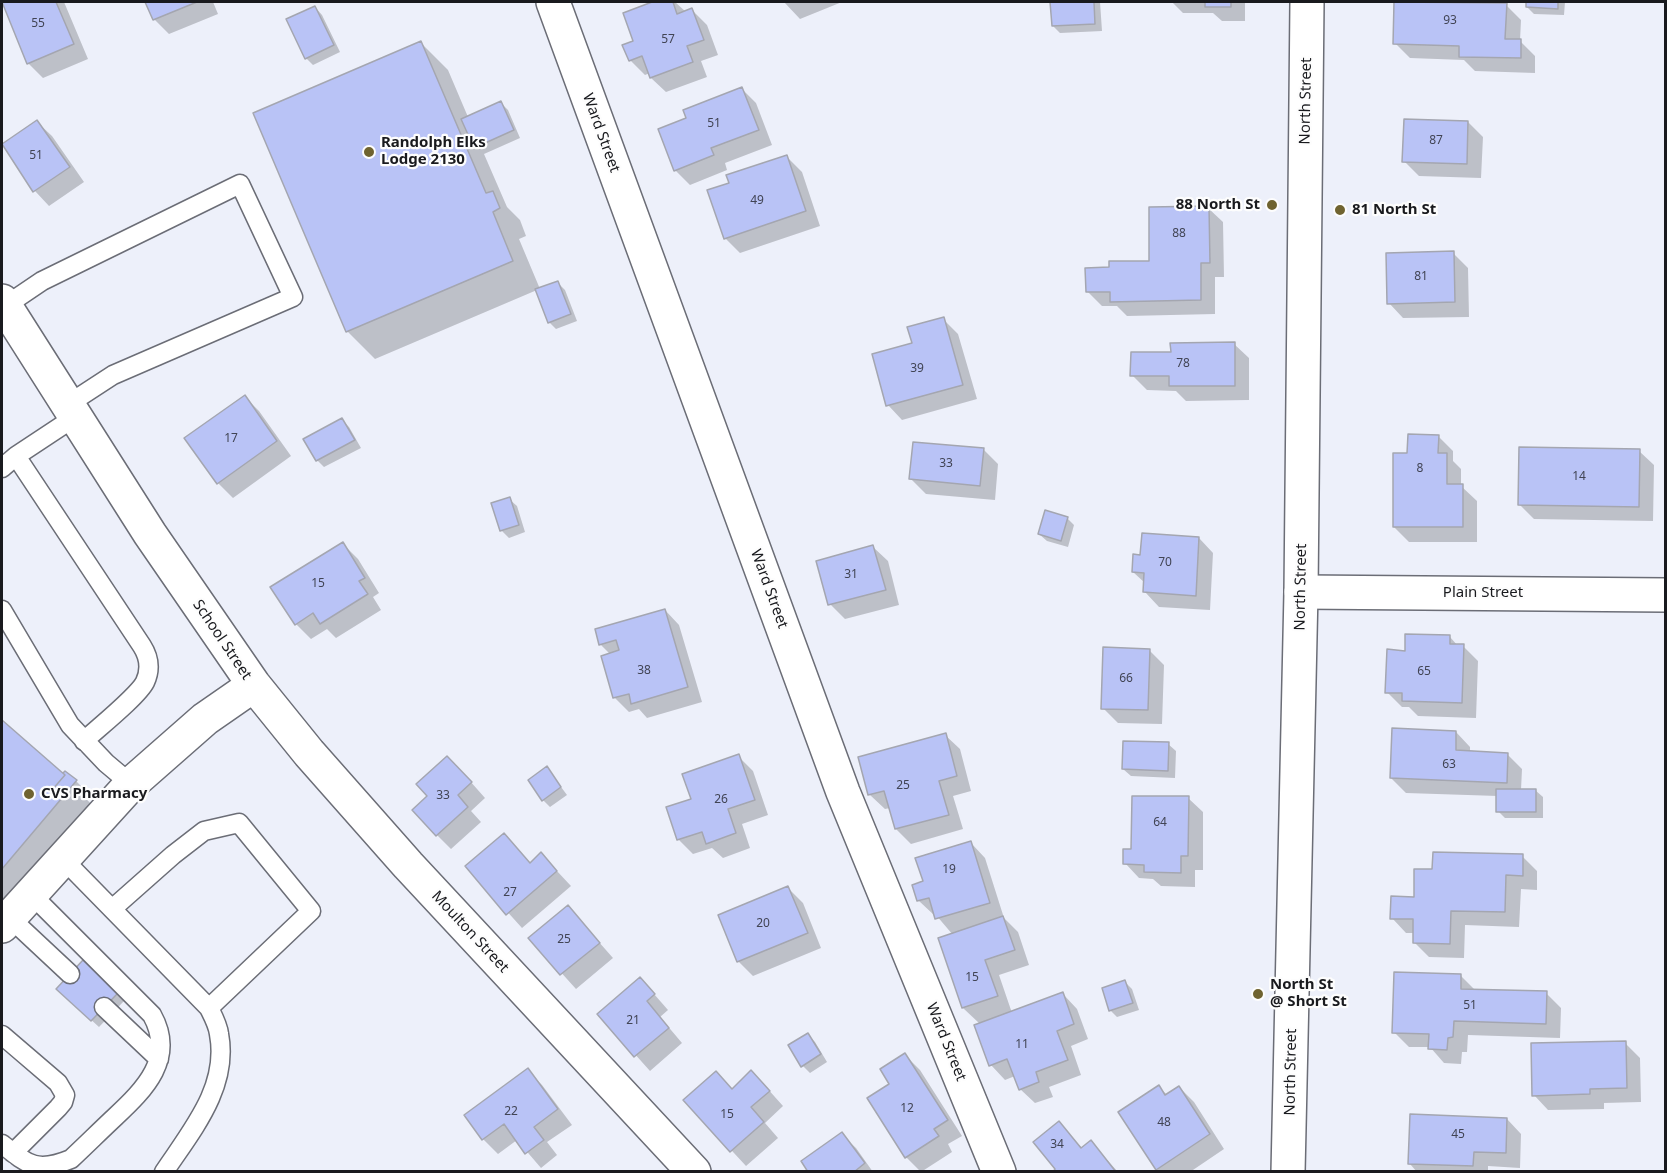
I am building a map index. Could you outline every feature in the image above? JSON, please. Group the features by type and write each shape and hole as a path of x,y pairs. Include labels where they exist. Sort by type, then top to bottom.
{"street":[{"name":"Ward Street","path":"553,2 843,792 999,1172"},
{"name":"North Street","path":"1288,1172 1301,592 1307,2"},
{"name":"School Street","path":"3,303 150,534 254,686 205,718 131,784 14,912"},
{"name":"Plain Street","path":"1301,592 1665,595"},
{"name":"Moulton Street","path":"254,686 309,753 408,865 694,1172"}],"lane":[{"path":"2,468 113,375 293,297 240,184 3,303"},
{"path":"16,456 148,658 147,676 141,688 84,741"},
{"path":"2,610 59,708 84,741 131,784"},
{"path":"112,909 204,831 239,823 311,911 209,1008"},
{"path":"63,859 209,1008 219,1032 221,1054 218,1080 207,1107 164,1172"},
{"path":"14,912 69,974"},
{"path":"2,1035 58,1083 65,1095 58,1108 7,1148 28,1164 40,1167 71,1159 140,1094 153,1075 159,1059 161,1041 158,1026 152,1015 14,912"},
{"path":"104,1008 159,1059"}],"building":[{"path":"2,2 56,2 74,44 27,64"},
{"path":"145,2 197,2 153,20"},
{"path":"652,2 673,2 677,14 692,8 704,40 687,46 693,62 650,78 642,56 629,61 622,45 633,41 623,13"},
{"path":"1050,2 1094,2 1095,24 1052,26"},
{"path":"1205,2 1231,2 1231,7 1205,7"},
{"path":"1394,2 1507,3 1505,39 1521,39 1521,58 1459,57 1459,46 1393,44"},
{"path":"1526,2 1558,2 1558,9 1526,7"},
{"path":"315,6 334,45 305,59 286,19"},
{"name":"Randolph Elks Lodge 2130","path":"421,41 486,193 493,191 500,208 493,212 513,261 346,332 253,113"},
{"path":"742,87 759,130 711,148 714,155 674,171 658,129 686,118 683,110"},
{"path":"501,101 514,130 474,148 461,119"},
{"path":"1404,119 1468,121 1467,164 1402,162"},
{"path":"37,120 70,167 33,192 2,144"},
{"path":"787,155 806,211 724,239 707,190 729,183 726,175"},
{"path":"1209,206 1210,263 1201,263 1201,300 1110,302 1110,292 1086,292 1085,268 1109,267 1109,261 1149,261 1149,207"},
{"path":"1454,251 1455,302 1387,304 1386,253"},
{"path":"558,281 571,314 548,323 535,289"},
{"path":"944,317 963,385 886,406 872,354 912,343 907,327"},
{"path":"1235,342 1235,386 1169,386 1169,376 1130,376 1131,352 1171,352 1170,343"},
{"path":"245,395 277,441 217,484 184,438"},
{"path":"342,418 355,440 316,461 303,439"},
{"path":"1408,434 1439,435 1438,453 1447,453 1447,484 1463,484 1463,527 1393,527 1393,453 1407,453"},
{"path":"913,442 984,448 980,486 909,479"},
{"path":"1519,447 1640,449 1639,507 1518,505"},
{"path":"510,497 519,525 500,531 491,503"},
{"path":"1045,510 1068,517 1061,541 1038,534"},
{"path":"1142,533 1199,537 1196,596 1143,592 1144,573 1132,572 1133,554 1140,555"},
{"path":"343,542 365,578 359,581 368,594 320,624 313,613 295,625 270,587"},
{"path":"873,545 886,590 828,605 816,561"},
{"path":"665,609 688,687 631,704 629,694 613,698 601,656 619,650 616,640 599,645 595,629"},
{"path":"1405,634 1450,635 1450,644 1464,644 1462,703 1402,701 1402,693 1385,693 1387,649 1405,651"},
{"path":"1103,647 1150,649 1148,710 1101,709"},
{"name":"CVS Pharmacy","path":"2,720 65,775 52,790 62,798 2,869"},
{"path":"1392,728 1456,731 1456,750 1508,753 1507,783 1390,778"},
{"path":"946,733 957,776 939,781 949,815 895,829 884,791 868,795 858,757"},
{"path":"1123,741 1169,742 1168,771 1122,769"},
{"path":"739,754 755,800 728,809 736,833 706,844 702,832 677,840 666,807 691,799 682,774"},
{"path":"447,756 472,782 458,795 468,807 436,836 412,810 427,796 416,784"},
{"path":"547,766 561,787 542,801 528,780"},
{"path":"65,771 77,780 62,798 52,790 65,775 63,773"},
{"path":"1496,789 1536,789 1536,812 1496,812"},
{"path":"1132,796 1189,796 1188,856 1181,856 1181,873 1144,872 1144,865 1123,864 1123,849 1131,849"},
{"path":"504,833 530,863 541,852 557,871 506,915 465,866"},
{"path":"971,841 990,903 935,919 929,898 917,901 912,885 923,881 915,858"},
{"path":"1433,852 1523,854 1523,876 1506,875 1505,912 1451,911 1450,944 1413,943 1413,919 1390,919 1391,896 1414,897 1414,869 1432,869"},
{"path":"788,886 808,933 737,962 718,915"},
{"path":"568,905 600,943 560,975 528,938"},
{"path":"1003,916 1015,950 985,960 998,996 962,1008 938,938"},
{"path":"83,960 118,993 91,1021 56,989"},
{"path":"1394,972 1461,974 1461,989 1547,991 1546,1024 1454,1021 1453,1037 1448,1038 1447,1050 1428,1049 1429,1034 1392,1033"},
{"path":"640,977 655,994 647,1001 669,1028 634,1057 597,1014"},
{"path":"1125,980 1133,1003 1109,1011 1102,988"},
{"path":"1063,992 1074,1024 1057,1031 1068,1060 1036,1072 1039,1082 1019,1090 1007,1059 989,1066 974,1025"},
{"path":"808,1033 821,1054 801,1067 788,1045"},
{"path":"1626,1041 1627,1088 1590,1089 1590,1094 1532,1096 1531,1043"},
{"path":"905,1053 948,1120 934,1129 939,1136 905,1158 867,1098 889,1084 880,1069"},
{"path":"528,1068 558,1109 534,1127 544,1140 525,1154 504,1124 482,1140 464,1115"},
{"path":"751,1070 770,1091 751,1107 764,1122 730,1152 683,1100 716,1071 732,1089"},
{"path":"1159,1085 1165,1095 1179,1086 1210,1134 1156,1170 1118,1112"},
{"path":"1410,1114 1507,1118 1506,1153 1474,1152 1473,1166 1408,1164"},
{"path":"1059,1121 1081,1148 1091,1140 1116,1172 1053,1172 1055,1169 1033,1142"},
{"path":"842,1132 865,1163 854,1172 808,1172 801,1161"}],"place":[{"name":"Randolph Elks Lodge 2130","path":"369,152"},
{"name":"88 North St","path":"1272,205"},
{"name":"81 North St","path":"1340,210"},
{"name":"CVS Pharmacy","path":"29,794"},
{"name":"North St @ Short St","path":"1258,994"}]}
